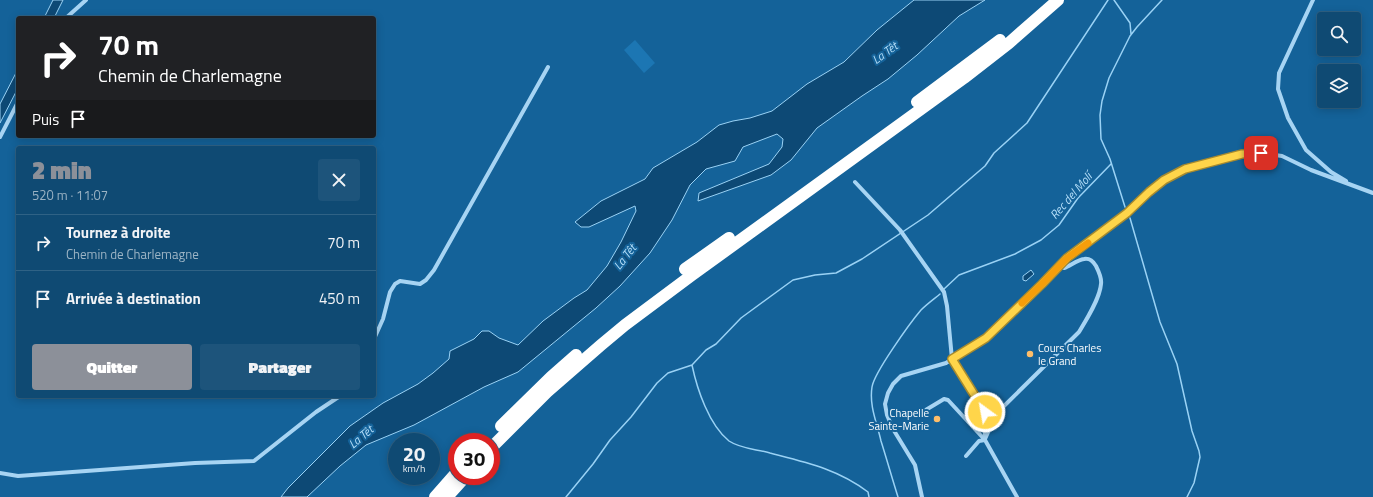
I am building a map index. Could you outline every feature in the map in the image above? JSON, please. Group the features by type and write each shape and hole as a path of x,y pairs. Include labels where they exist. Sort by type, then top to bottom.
{"highway":[{"path":"494,433 551,377 597,337 640,303 884,127 1006,35 1046,0"},
{"path":"500,439 547,392 625,325 686,279 964,78 1009,43 1058,0"},
{"path":"435,497 448,482"},
{"path":"447,497 458,485"}],"street":[{"path":"68,16 86,0"},
{"path":"1313,0 1279,72 1278,89 1288,118 1306,150 1331,172 1352,185"},
{"path":"376,335 383,319 390,292 395,284 400,281 420,284 426,280 434,270 548,67"},
{"path":"0,137 16,106"},
{"path":"922,497 915,465 893,429 887,415 886,404 888,393 893,384 901,376 933,368 952,359 986,338 1067,258 1127,213 1164,180 1185,169 1242,154 1261,153 1282,156 1311,170 1373,192"},
{"path":"855,182 903,234 943,291 947,306 952,359 985,412 987,421 984,434 985,440"},
{"path":"985,440 994,419 1002,408 1079,332 1099,292 1102,283 1100,273 1094,262 1083,259 1064,268 1059,266"},
{"path":"0,473 18,476 195,463 254,461 316,412 337,398"},
{"path":"920,414 944,399 948,400 985,440 1017,497"},
{"path":"966,456 979,441 985,440"}],"shaded area":[{"path":"635,40 655,63 644,73 624,50"}],"water":[{"path":"53,0 63,0 55,16 45,16"},
{"name":"La Têt","path":"914,0 985,0 959,16 917,55 888,79 817,128 791,160 771,175 698,201 699,193 769,164 782,147 783,139 777,134 743,147 735,161 706,169 690,185 672,220 650,253 620,286 596,308 518,372 484,387 414,425 395,433 388,433 388,436 366,445 340,466 307,497 281,497 288,488 350,426 383,403 418,384 433,373 449,359 450,351 474,339 482,331 489,331 499,338 518,345 543,321 587,290 607,266 636,211 635,206 589,227 581,227 575,222 601,201 645,179 653,168 697,142 719,125 772,111 807,84 844,62 877,30"},
{"path":"16,73 16,92 0,123 0,104"},
{"path":"1031,270 1034,274 1026,281 1023,280 1023,276"}],"waterway":[{"path":"566,497 593,464 610,440 631,417 657,383 668,373 692,365 706,350 716,344 741,318 793,280 815,275 836,273 862,259 928,215 985,166 994,153 1027,123 1108,0"},
{"path":"1114,0 1130,23 1131,34"},
{"name":"Rec del Molí","path":"1125,207 1110,159 1101,139 1100,115 1102,101 1109,78 1130,36 1162,0"},
{"name":"Rec del Molí","path":"944,289 959,275 1015,254 1041,240 1059,225 1078,198 1111,164"},
{"path":"1130,218 1160,322 1177,364 1192,431 1199,451 1200,457 1194,483 1187,497"},
{"name":"Rec del Molí","path":"898,497 874,414 871,394 872,387 874,380 885,360 909,326 921,310 940,294"},
{"path":"692,365 697,385 705,406 715,426 729,441 744,447 821,467 845,477 857,484 868,492 869,497"}],"slow traffic":[{"path":"1022,303 1067,258 1088,243"}],"place":[{"name":"Cours Charles le Grand","path":"1030,354"},
{"name":"Chapelle Sainte-Marie","path":"937,419"}],"route":[{"path":"985,412 952,359 986,338 1067,258 1127,213 1164,180 1185,169 1242,154 1261,153"}]}
